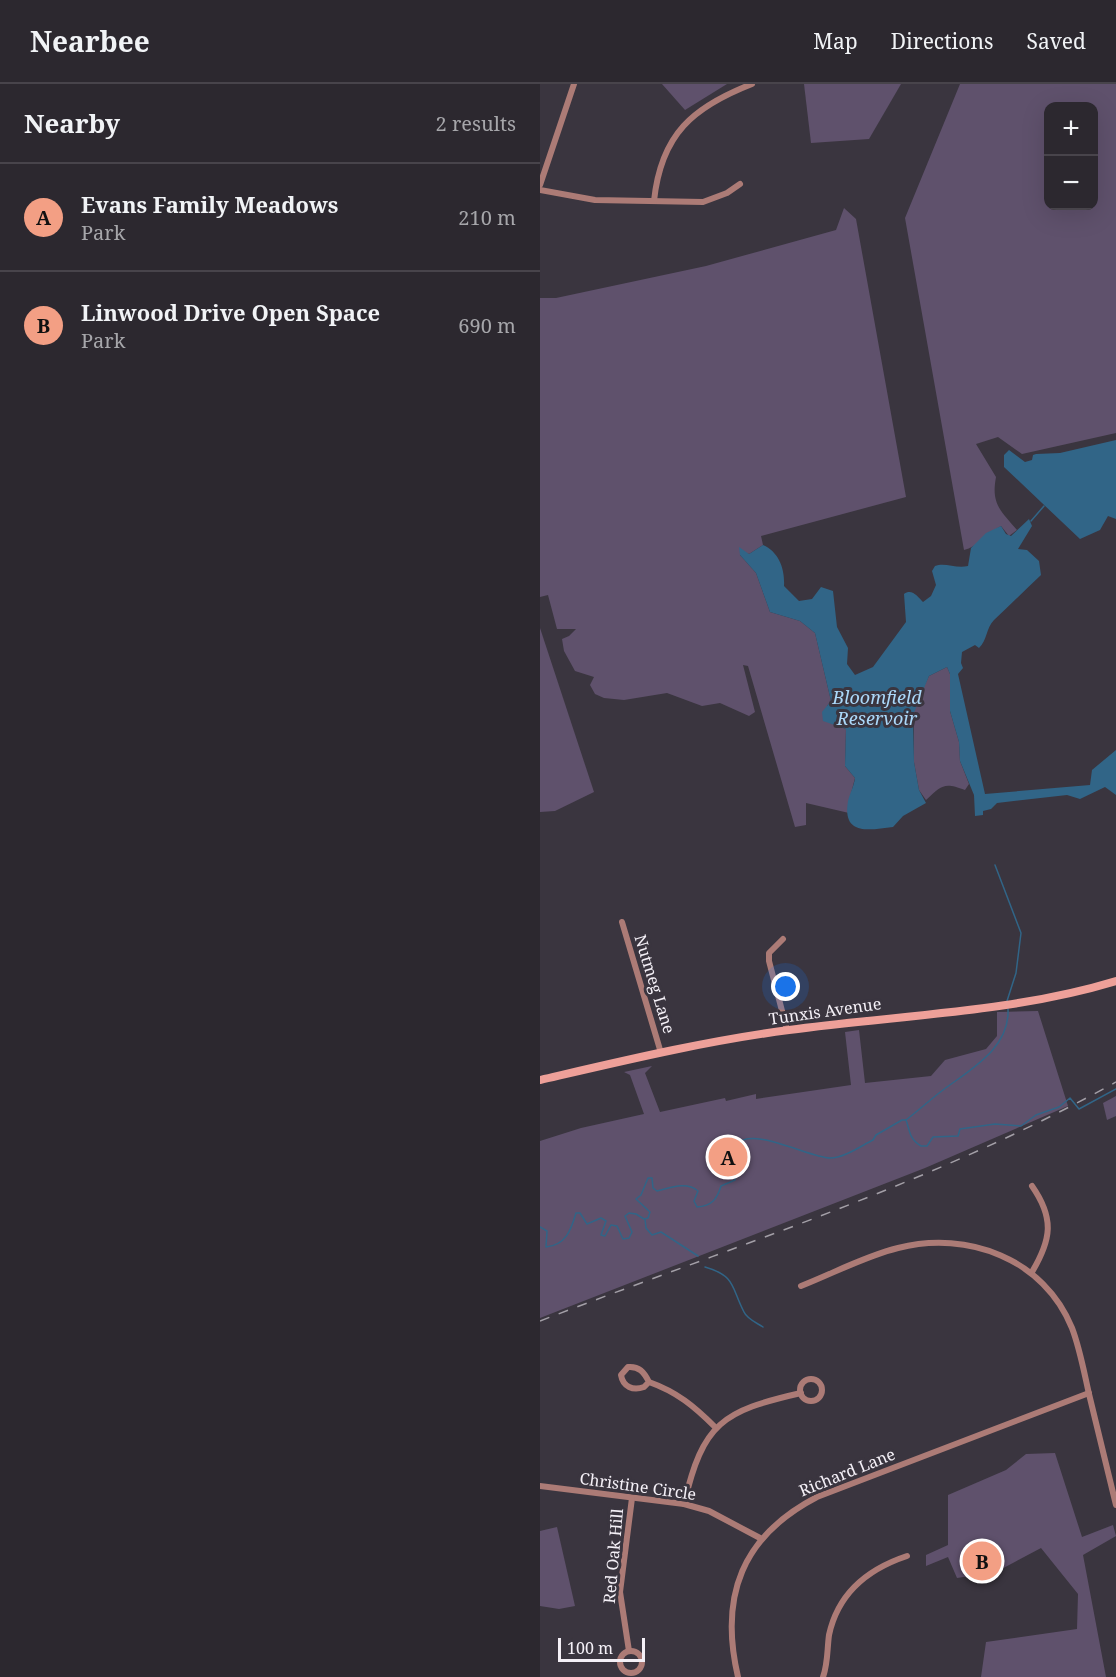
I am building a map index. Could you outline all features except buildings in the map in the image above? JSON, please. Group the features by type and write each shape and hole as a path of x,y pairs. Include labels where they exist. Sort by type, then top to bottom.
{"main road":[{"name":"Tunxis Avenue","path":"540,1080 662,1053 786,1030 1007,1004 1062,995 1116,981"}],"street":[{"path":"540,185 574,84"},
{"path":"654,201 656,177 666,151 678,132 693,115 707,104 752,84"},
{"path":"540,190 595,200 703,202 740,184"},
{"name":"Nutmeg Lane","path":"622,922 662,1053"},
{"path":"783,939 769,953 769,962 786,1030"},
{"path":"1032,1186 1041,1200 1046,1215 1048,1239 1046,1249 1032,1272"},
{"path":"801,1286 897,1248 938,1241 983,1247 1032,1272 1053,1295 1072,1328 1116,1505"},
{"path":"649,1382 644,1387 631,1388 625,1385 621,1375 628,1367 634,1366 642,1371 649,1382 672,1390 689,1401 715,1427"},
{"path":"684,1504 692,1470 715,1427 746,1407 801,1392"},
{"name":"Richard Lane","path":"738,1677 731,1643 731,1607 741,1573 760,1538 790,1512 817,1497 1089,1393"},
{"name":"Christine Circle","path":"540,1486 684,1504 729,1520 760,1538"},
{"name":"Red Oak Hill","path":"629,1652 620,1592 632,1498"},
{"path":"823,1677 832,1625 843,1599 872,1571 907,1556"}],"shaded area":[{"path":"662,84 727,84 685,110"},
{"path":"804,84 901,84 869,139 811,143"},
{"path":"960,84 1116,84 1116,433 1022,454 998,437 976,444 996,477 995,494 998,506 1017,530 1009,536 1001,526 964,550 905,218"},
{"path":"844,208 856,219 906,497 761,536 763,545 749,554 744,552 740,555 756,573 770,612 800,621 815,633 831,701 827,706 835,725 846,729 845,766 855,778 848,805 849,813 806,803 806,825 795,827 748,666 743,665 755,712 749,716 720,703 702,706 667,693 624,700 604,698 595,694 590,685 594,677 575,671 564,651 562,639 576,629 557,629 548,595 540,597 540,298 556,298 706,266 836,230"},
{"path":"540,628 594,792 555,811 540,812"},
{"path":"947,667 950,674 950,711 959,742 960,761 969,784 965,790 944,786 926,800 919,790 914,762 914,707 929,676"},
{"path":"1038,1011 1068,1106 925,1168 540,1318 540,1141 581,1128 644,1114 630,1075 624,1072 652,1066 645,1073 660,1112 725,1098 726,1101 756,1094 756,1099 851,1085 845,1032 859,1030 865,1083 931,1076 945,1060 986,1049 997,1036 997,1012"},
{"path":"1116,1096 1116,1116 1107,1120 1103,1103"},
{"path":"1055,1453 1082,1537 1113,1525 1116,1536 1083,1555 1106,1677 981,1677 986,1642 1077,1629 1078,1594 1041,1548 996,1572 957,1578 948,1557 926,1566 926,1555 948,1545 948,1495 1006,1470 1026,1454"},
{"path":"557,1527 575,1606 559,1609 540,1606 540,1531"}],"water":[{"path":"1116,440 1116,519 1108,516 1100,530 1080,539 1004,467 1004,455 1009,450 1025,462 1032,460 1033,455 1036,454 1060,453"},
{"name":"Bloomfield Reservoir","path":"1029,519 1032,526 1018,549 1027,550 1039,561 1041,575 994,620 979,648 975,645 962,652 963,668 958,674 985,794 1090,785 1092,770 1116,750 1116,795 1105,787 1080,799 1067,795 997,803 991,809 983,811 983,815 975,816 974,795 960,761 959,742 950,711 950,674 947,667 929,676 913,715 914,762 919,790 926,803 903,816 893,827 867,829 853,825 847,812 855,778 845,766 846,729 823,721 822,712 831,701 815,633 800,621 770,612 756,573 740,555 739,547 749,554 763,545 769,548 782,567 784,586 799,601 812,599 821,587 833,591 837,627 848,648 847,664 855,675 873,667 906,622 904,594 910,592 923,602 931,596 936,585 932,571 935,566 968,566 971,548 986,533 1001,526 1006,534 1011,536"}],"waterway":[{"path":"1031,521 1044,506"},
{"path":"995,865 1021,933 1016,973 1007,1001"},
{"path":"906,1120 987,1056 1003,1035 1008,1009"},
{"path":"540,1227 547,1231 546,1247 553,1246 567,1236 576,1213 580,1213 587,1224 601,1218 606,1221 601,1235 605,1236 611,1225 617,1226 623,1239 629,1238 632,1232 625,1216 629,1213 636,1214 644,1219 648,1218 650,1212 636,1199 641,1195 648,1178 652,1178 653,1188 657,1191 678,1186 693,1188 698,1191 694,1201 697,1207 707,1205 716,1198 721,1186 735,1180 733,1152 737,1144 745,1139 782,1144 830,1158 847,1154 902,1120 906,1120 914,1141 921,1146 927,1146 933,1137 958,1136 960,1129 995,1124 1021,1126 1036,1115 1059,1107 1070,1098 1079,1109 1116,1089"},
{"path":"645,1219 646,1228 652,1235 661,1232 698,1256"},
{"path":"705,1267 715,1270 728,1279 745,1314 763,1327"}],"railway":[{"path":"540,1321 905,1182 1047,1118 1116,1082"}],"place":[{"name":"Evans Family Meadows","path":"728,1157"},
{"name":"Linwood Drive Open Space","path":"982,1561"}]}
